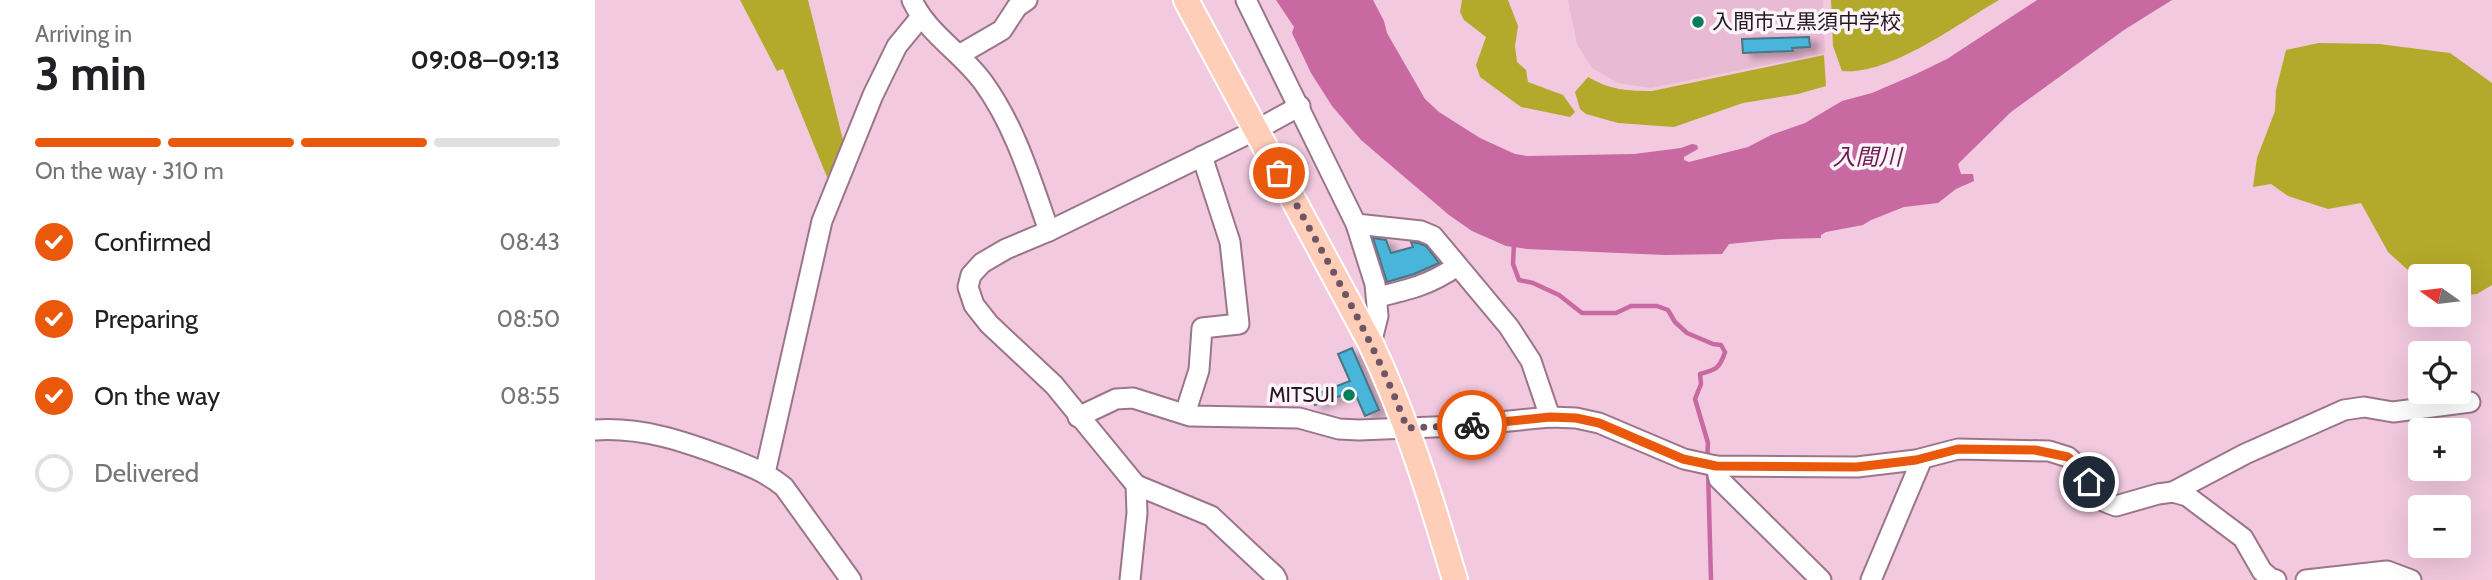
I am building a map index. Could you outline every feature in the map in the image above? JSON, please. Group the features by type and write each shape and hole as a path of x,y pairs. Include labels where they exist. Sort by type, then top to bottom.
{"main road":[{"path":"1186,0 1392,388 1430,495 1455,580"}],"street":[{"path":"959,55 1002,30 1017,7 1027,0"},
{"path":"1246,0 1356,224 1377,297 1378,316 1371,344"},
{"path":"765,473 822,221 873,95 916,9 982,81 1000,109 1023,157 1049,231"},
{"path":"1277,580 1211,516 1136,485 1054,385 989,324 974,306 968,287 971,275 982,263 1006,249 1049,231 1300,106"},
{"path":"1185,414 1199,370 1202,328 1239,324 1230,242 1202,156"},
{"path":"1356,224 1421,231 1433,236 1509,327 1531,361 1550,417"},
{"path":"1377,297 1437,281 1457,266"},
{"path":"1078,416 1116,399 1133,398 1185,414 1300,418 1339,429 1359,430 1458,426 1550,417 1576,418 1599,423 1683,459 1716,466 1857,467 1922,458 1958,449 2049,451 2068,457 2077,465 2101,500 2116,506 2173,492 2245,454 2344,410 2364,407 2393,412 2455,404"},
{"path":"595,430 654,433 683,440 765,473 784,487 851,580"},
{"path":"1871,580 1922,458"},
{"path":"1716,466 1719,479 1821,580"},
{"path":"1130,580 1137,513 1136,485"},
{"path":"2173,492 2193,500 2243,538 2262,571 2270,579 2276,580"},
{"path":"2306,580 2387,571 2410,580"}],"shaded area":[{"path":"740,0 808,0 845,148 827,177 783,69 777,71"},
{"path":"1462,0 1508,0 1518,26 1515,46 1517,62 1526,70 1528,82 1563,95 1575,112 1570,117 1521,107 1480,77 1476,65 1486,37 1464,20 1460,12"},
{"name":"入間市立黒須中学校","path":"1568,0 1823,0 1825,53 1651,88 1618,83 1592,68 1577,44"},
{"path":"1831,0 1999,0 1902,57 1861,70 1842,71 1833,46"},
{"path":"2319,43 2379,44 2450,53 2492,83 2492,285 2471,295 2471,264 2408,264 2408,270 2388,252 2361,203 2328,209 2288,196 2271,184 2253,187 2257,158 2275,111 2276,90 2286,50"},
{"path":"1824,55 1826,86 1798,94 1743,103 1674,127 1618,123 1586,114 1580,109 1575,92 1588,77 1619,89 1652,91"}],"water":[{"name":"入間川","path":"1276,0 1373,0 1387,33 1425,99 1439,112 1480,138 1515,154 1634,154 1697,145 1698,149 1684,157 1684,160 1689,162 1748,147 1771,135 1805,123 1842,101 1872,93 1916,74 1947,59 2037,0 2172,0 2124,30 2011,112 1958,164 1961,174 1973,174 1974,181 1956,189 1938,203 1904,207 1863,225 1826,232 1821,238 1729,244 1722,254 1665,255 1527,249 1506,246 1472,231 1449,215 1361,140 1332,106 1311,73 1292,33 1294,27"}],"building":[{"path":"1809,37 1810,47 1792,48 1793,51 1743,53 1742,39"},
{"path":"1373,238 1386,240 1391,253 1413,247 1411,242 1426,246 1439,263 1387,282"},
{"path":"1352,348 1379,410 1365,416 1354,391 1315,405 1311,396 1350,381 1338,354"}],"waterway":[{"path":"1514,242 1513,264 1519,280 1533,283 1559,295 1582,313 1616,313 1631,306 1657,306 1668,310 1675,322 1687,333 1721,345 1725,352 1721,362 1714,369 1700,374 1701,384 1695,399 1708,443 1707,460"},
{"path":"1708,469 1711,580"}],"way so far":[{"path":"1279,173 1371,344 1407,428 1472,425"}],"place":[{"name":"入間市立黒須中学校","path":"1698,22"},
{"name":"MITSUI","path":"1349,395"}],"route":[{"path":"1472,425 1550,417 1576,418 1599,423 1683,459 1716,466 1857,467 1916,460 1958,449 2049,451 2068,457 2089,482"}]}
